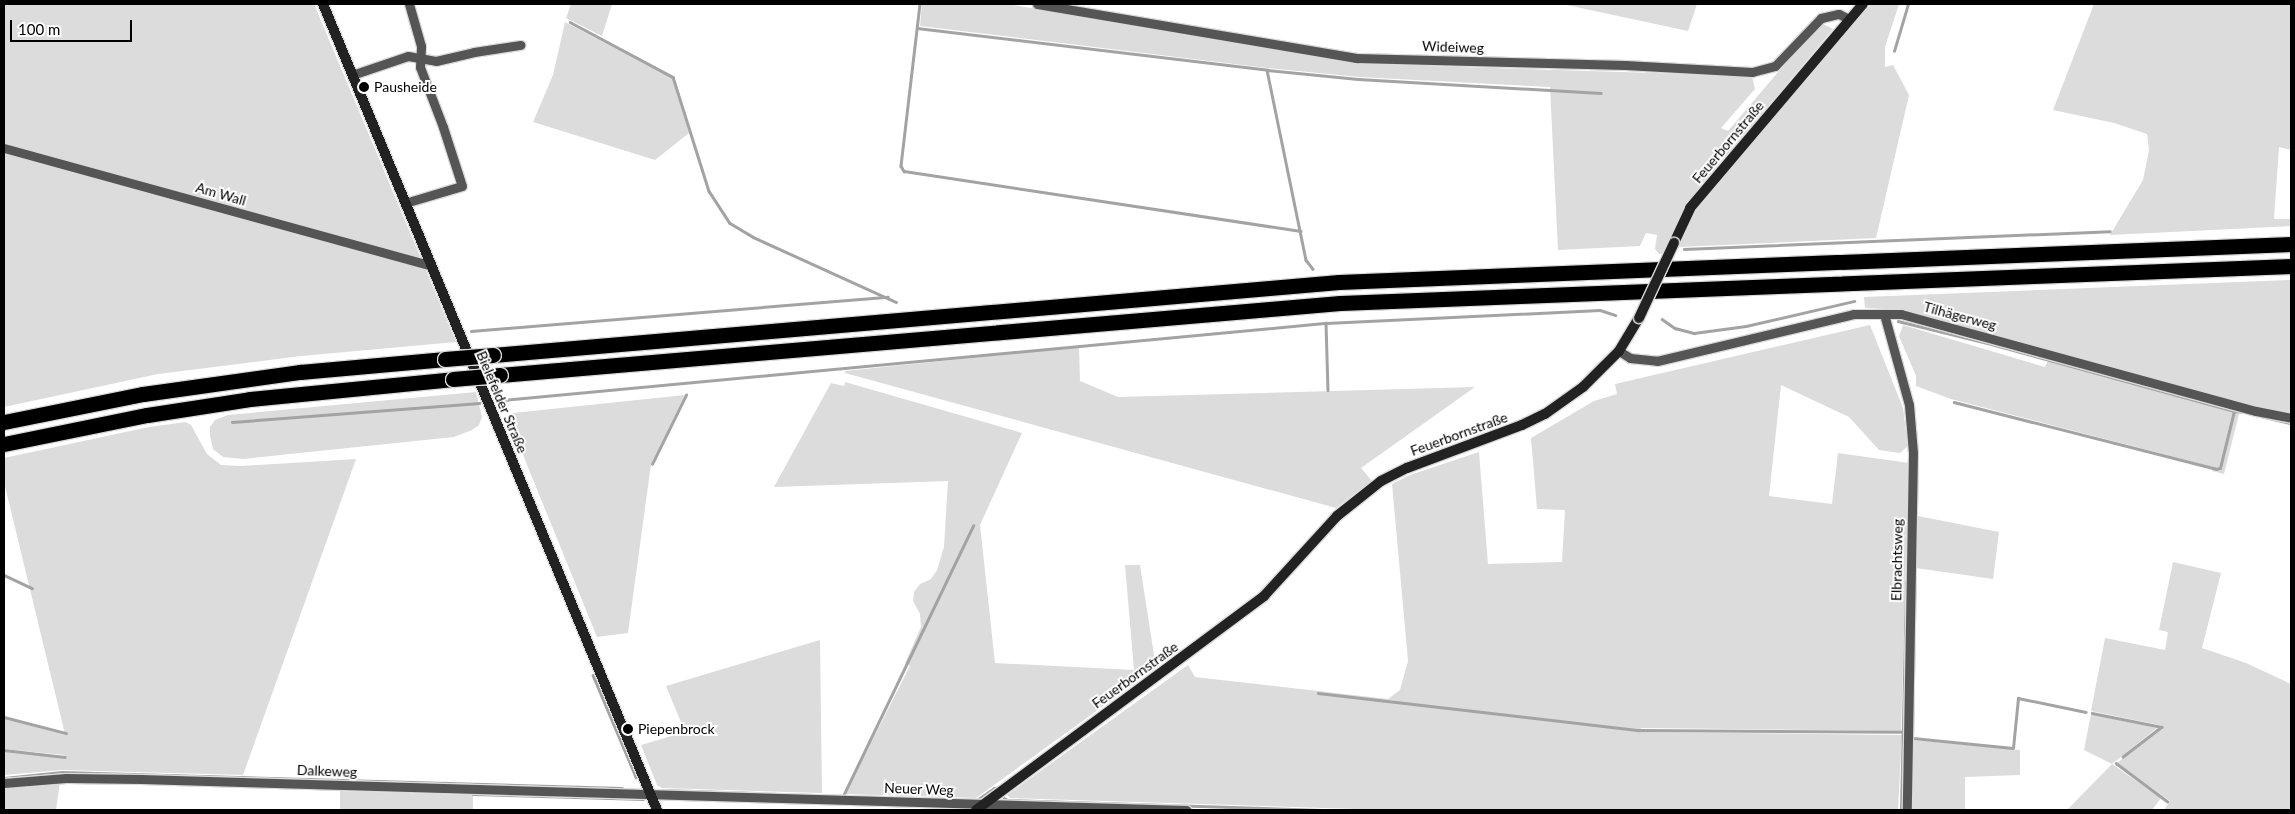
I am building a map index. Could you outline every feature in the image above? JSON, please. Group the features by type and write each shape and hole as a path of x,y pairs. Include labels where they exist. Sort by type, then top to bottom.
{"highway":[{"path":"4,422 143,394 300,372 1339,282 2291,244"},
{"path":"4,444 72,429 241,400 453,379 1340,303 2291,266"}],"street":[{"name":"Bielefelder Straße","path":"323,4 657,810"},
{"path":"405,203 462,186 443,127 420,67 421,46 409,4"},
{"name":"Wideiweg","path":"1037,4 1356,58 1626,65 1752,72 1775,66 1821,18 1839,14 1849,19"},
{"name":"Feuerbornstraße","path":"979,807 1264,596 1337,516 1381,481 1407,468 1522,425 1545,414 1583,387 1620,352 1639,318 1690,208 1863,4"},
{"path":"352,75 408,56 436,61 474,52 520,45"},
{"name":"Am Wall","path":"4,148 431,266"},
{"name":"Tilhägerweg","path":"1620,352 1630,358 1657,361 1854,314 1901,314 2246,408 2291,418"},
{"name":"Elbrachtsweg","path":"1884,314 1909,405 1913,453 1907,810"},
{"name":"Dalkeweg","path":"4,783 66,778 650,794"},
{"name":"Neuer Weg","path":"650,794 979,807 1187,810"}],"shaded area":[{"path":"4,4 314,4 456,342 301,356 158,374 4,407"},
{"path":"571,4 612,4 602,36 566,18"},
{"path":"922,4 1007,4 1361,64 1752,76 1755,89 1721,128 1728,131 1812,32 1823,24 1833,29 1685,205 1663,254 1659,254 1655,249 1657,235 1646,233 1640,246 1558,250 1550,87 1359,77 1267,68 920,26"},
{"path":"1562,4 1697,4 1688,31"},
{"path":"1871,4 1899,4 1885,47 1885,67 1893,65 1909,95 1876,238 1679,247 1695,211 1841,35"},
{"path":"2094,4 2291,4 2291,150 2279,147 2274,219 2291,219 2291,226 2110,235 2143,180 2149,150 2147,134 2114,123 2053,110"},
{"path":"565,22 672,78 689,133 655,160 533,122 553,75"},
{"path":"2291,280 2291,413 2242,403 1903,310 1865,308 1864,297"},
{"path":"1870,325 1903,408 1908,446 1900,453 1879,450 1849,417 1781,385 1769,496 1832,504 1838,453 1909,463 1901,731 1641,728 1640,732 1902,735 1898,810 1386,810 1010,798 1007,795 1188,665 1195,677 1388,699 1400,690 1408,661 1392,484 1410,475 1479,452 1488,564 1562,562 1565,510 1537,509 1531,438 1594,401 1617,394 1615,384"},
{"path":"1903,325 2045,367 2049,358 2240,410 2224,474 2212,471 2213,467 1951,399 1916,386 1916,376 1899,336"},
{"path":"1079,347 1080,381 1118,397 1475,387 1361,468 1372,481 1336,508 845,373 845,371"},
{"path":"845,382 1022,433 980,525 995,663 1134,670 1125,565 1140,565 1156,668 976,798 845,794 910,666 905,663 921,627 920,614 913,601 914,592 920,584 931,579 937,570 944,547 948,481 774,487 831,383 844,386"},
{"path":"476,392 482,417 479,425 454,437 243,459 223,457 213,449 210,436 210,427 215,420 228,415"},
{"path":"685,395 651,464 628,633 597,637 508,418 513,413"},
{"path":"186,422 191,425 207,454 221,465 241,466 356,459 243,775 62,770 4,775 4,751 65,757 64,755 4,749 4,719 65,734 4,482 4,458 149,427"},
{"path":"1918,516 1999,532 1993,579 1916,568"},
{"path":"2173,562 2221,573 2202,648 2246,663 2291,684 2291,810 2164,810 2170,801 2117,763 2164,726 2091,711 2105,638 2165,650 2168,632 2159,630"},
{"path":"820,640 822,793 662,788 657,785 641,745 685,732 666,686"},
{"path":"2091,714 2157,728 2112,764 2084,750"},
{"path":"1913,740 2020,750 2020,775 1965,777 1965,810 1912,810"},
{"path":"2112,764 2161,798 2152,810 2067,810"},
{"path":"60,782 56,810 4,810 4,788"},
{"path":"340,791 473,795 473,810 340,810"}],"waterway":[{"path":"920,4 901,166 904,171 1300,231"},
{"path":"1894,51 1908,4"},
{"path":"570,22 673,77 709,191 730,223 753,237 896,302"},
{"path":"917,28 1267,70 1358,79 1601,93"},
{"path":"1267,70 1306,260 1313,269"},
{"path":"1684,249 2110,231"},
{"path":"471,331 888,297"},
{"path":"1662,319 1675,328 1694,333 1746,326 1854,301"},
{"path":"503,400 1326,323 1600,310 1615,315"},
{"path":"1898,321 1995,345 2234,411 2244,412"},
{"path":"1326,323 1328,390"},
{"path":"652,464 686,395"},
{"path":"1954,402 2216,469 2220,468 2234,411"},
{"path":"232,422 479,403"},
{"path":"2256,415 2291,423"},
{"path":"843,796 973,526"},
{"path":"4,575 32,588"},
{"path":"1901,810 1906,582"},
{"path":"593,675 636,777"},
{"path":"1318,693 1639,730 1903,732"},
{"path":"1913,738 2013,748 2018,698 2086,712"},
{"path":"2092,713 2162,727 2123,757"},
{"path":"4,717 66,733"},
{"path":"4,750 65,757"},
{"path":"2116,763 2167,801"},
{"path":"4,778 62,772 622,788"},
{"path":"977,800 994,788 996,789"},
{"path":"663,790 757,793"},
{"path":"473,794 643,799"},
{"path":"1004,798 1008,800 1322,810"}],"place":[{"name":"Pausheide","path":"364,87"},
{"name":"Piepenbrock","path":"628,729"}]}
